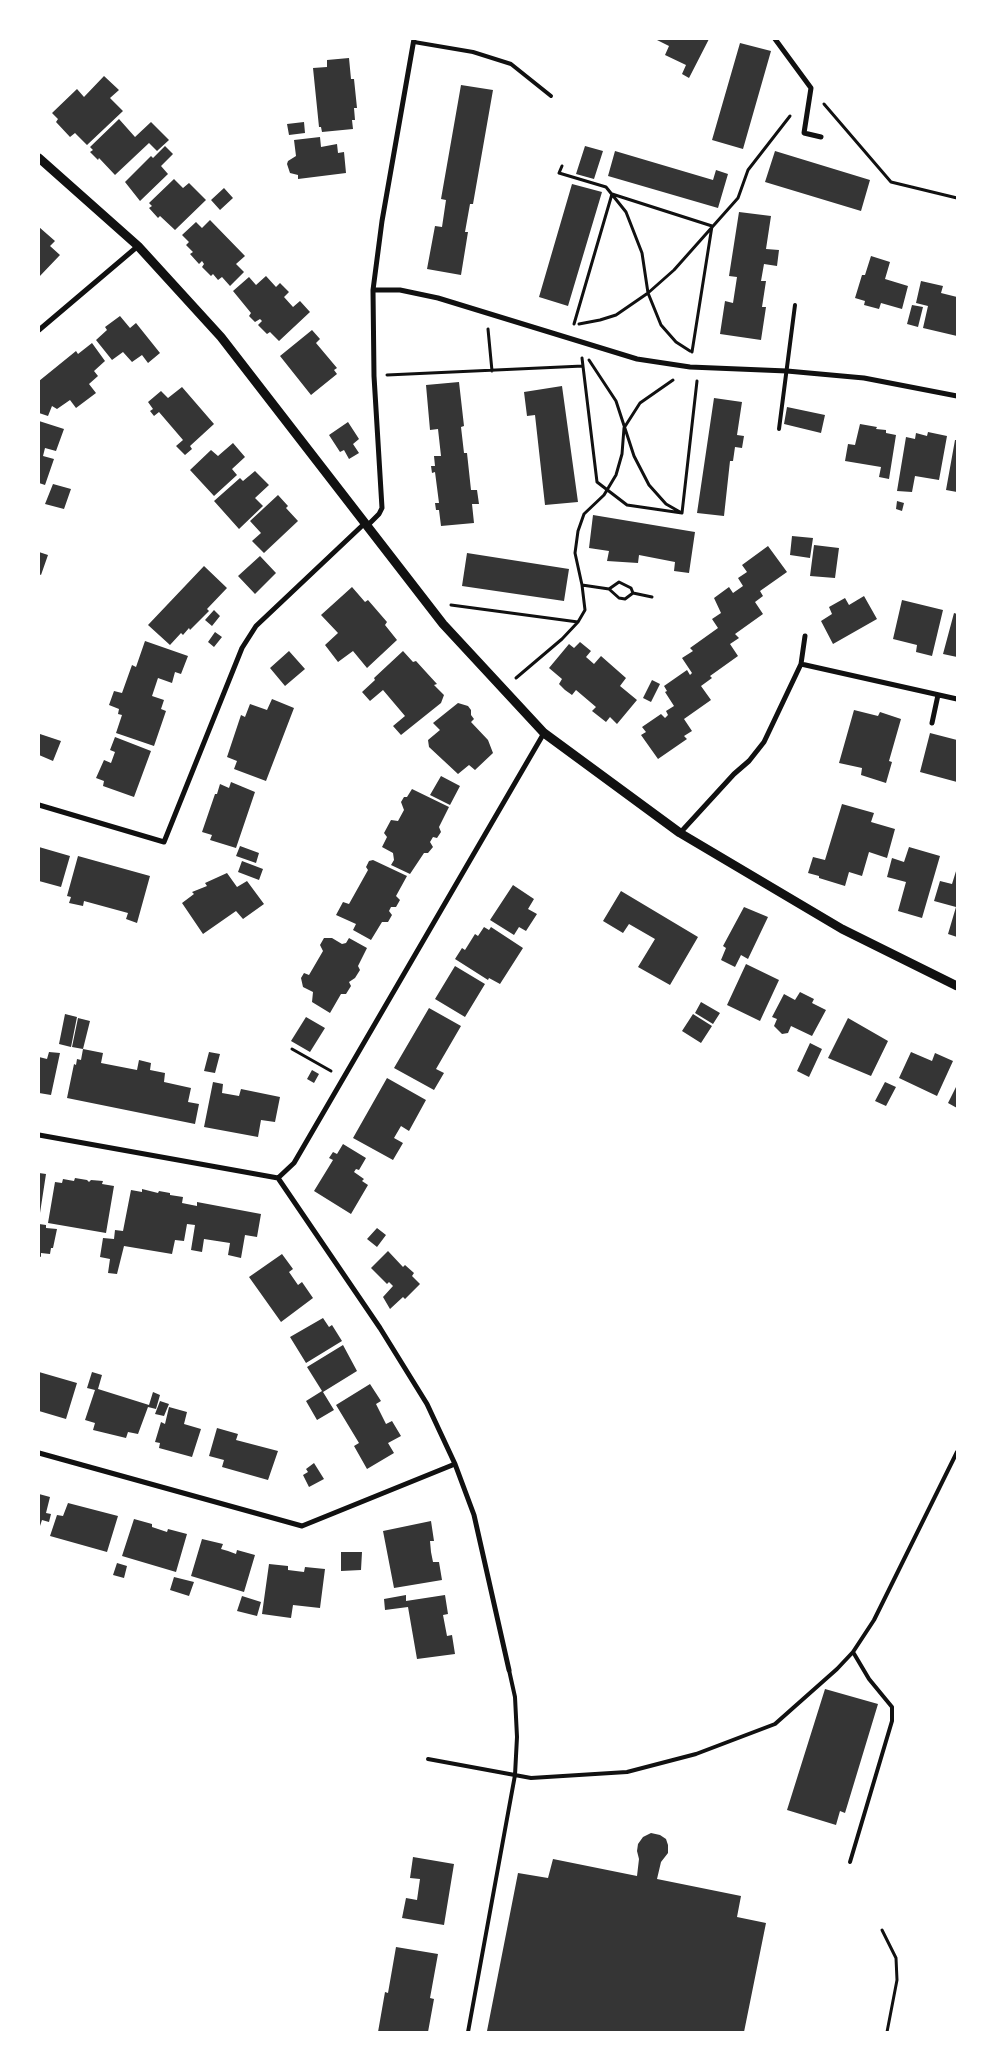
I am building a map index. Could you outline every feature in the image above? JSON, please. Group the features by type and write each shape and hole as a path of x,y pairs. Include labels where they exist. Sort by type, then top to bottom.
{"street":[{"path":"775,39 811,88 804,133 821,138"},
{"path":"39,805 164,842 242,648 256,626 379,514 382,508 374,376 374,290 382,221 414,40"},
{"path":"39,158 138,246 220,337 443,624 544,733 680,833 842,929 957,986"},
{"path":"39,330 138,246"},
{"path":"374,290 400,290 438,298 569,339 580,345 637,359 699,368 787,371 864,378 957,396"},
{"path":"680,833 734,774 749,761 764,742 801,664 805,636"},
{"path":"801,664 957,699"},
{"path":"932,723 938,695"},
{"path":"278,1178 294,1163 544,733"},
{"path":"39,1134 278,1178 380,1328 427,1404 455,1464 474,1515 509,1670"},
{"path":"39,1453 302,1526 455,1464"}],"lane":[{"path":"414,40 473,52 511,64 551,96"},
{"path":"779,430 796,305"},
{"path":"428,1759 531,1778 627,1772 703,1751 775,1724 837,1669 853,1652 886,1596 957,1452"},
{"path":"850,1862 892,1721 892,1707 868,1679 853,1652"},
{"path":"468,2032 515,1775 517,1737 515,1697 509,1670"}],"path":[{"path":"811,88 891,182 957,198"},
{"path":"574,324 600,320 616,314 648,293 674,270 738,198 748,170 793,111"},
{"path":"562,166 559,173 606,187 626,212 642,253 648,293 660,325 676,342 692,353"},
{"path":"612,194 712,226"},
{"path":"569,339 612,194"},
{"path":"504,689 562,639 578,622 584,610 582,586 575,554 578,531 584,514 606,491 616,475 622,454 624,428 640,404 690,367 712,226"},
{"path":"486,313 492,371"},
{"path":"580,345 597,482 626,505 682,513"},
{"path":"580,345 616,401 634,456 649,485 666,504 682,513"},
{"path":"374,376 583,366"},
{"path":"682,513 699,368"},
{"path":"608,589 619,582 631,588 633,593"},
{"path":"582,586 608,589 619,598 625,599 633,593 652,597"},
{"path":"425,601 578,622"},
{"path":"292,1049 343,1078"},
{"path":"882,1930 896,1958 897,1980 887,2032"}],"building":[{"path":"655,39 709,39 689,78 682,74 686,65 665,55 669,46"},
{"path":"740,43 771,51 743,149 712,140"},
{"path":"349,58 351,79 354,79 357,108 354,108 355,120 352,120 353,129 322,132 321,127 319,127 313,68 327,67 327,60"},
{"path":"104,76 119,90 110,98 123,111 87,145 75,133 70,137 56,122 58,119 52,113 77,89 84,97"},
{"path":"461,85 493,90 473,204 470,204 465,232 468,232 461,275 427,269 435,226 442,227 446,200 441,199"},
{"path":"119,119 135,137 151,122 169,140 157,151 149,143 115,175 99,158 98,160 90,152 93,150 90,147"},
{"path":"304,122 305,133 289,135 287,124"},
{"path":"320,137 321,147 337,144 338,153 344,152 346,173 298,179 298,175 290,173 287,164 288,161 296,156 294,140"},
{"path":"165,146 173,154 161,166 168,174 140,201 125,182 151,156 153,158"},
{"path":"585,146 603,151 594,179 576,174"},
{"path":"615,151 713,180 716,170 728,174 718,208 608,176"},
{"path":"775,151 870,180 861,211 765,182"},
{"path":"174,179 183,188 189,183 206,200 175,230 160,216 158,218 149,208 152,206 149,203"},
{"path":"572,184 602,192 568,306 539,297"},
{"path":"224,188 233,198 220,210 211,200"},
{"path":"739,212 771,216 766,249 779,250 777,266 764,264 761,281 766,281 762,307 766,307 761,340 720,334 725,301 733,303 737,277 729,276"},
{"path":"210,220 245,256 236,264 244,272 230,286 222,277 218,280 213,274 211,276 202,267 204,264 202,261 199,264 190,254 193,252 186,245 189,242 182,235 196,222 202,228"},
{"path":"39,227 55,241 50,246 60,255 39,277"},
{"path":"871,256 890,262 885,279 908,286 902,309 881,303 879,309 864,305 865,301 855,298 862,275 865,275"},
{"path":"266,276 276,287 280,283 289,292 284,297 293,307 300,301 310,312 279,341 270,332 267,334 258,325 262,321 260,319 255,322 249,316 251,313 233,291 249,277 256,285"},
{"path":"921,281 943,286 941,293 957,297 957,336 923,328 928,306 916,303"},
{"path":"912,305 923,307 918,327 907,324"},
{"path":"120,316 130,328 136,323 160,353 148,363 142,355 132,362 123,352 112,360 96,340 107,330 105,327"},
{"path":"312,330 320,339 316,343 337,368 334,370 337,374 311,395 280,356"},
{"path":"92,343 105,361 94,371 98,376 89,384 96,393 76,408 70,400 57,409 52,406 48,416 39,413 39,381 76,351 78,354"},
{"path":"459,382 464,426 461,427 464,453 467,453 471,490 477,490 479,504 472,504 474,523 441,526 439,510 436,510 435,503 439,503 435,472 432,473 431,466 435,466 434,456 441,456 438,429 430,430 426,385"},
{"path":"562,386 578,502 545,505 535,415 527,416 524,392"},
{"path":"182,387 214,424 190,446 192,449 185,455 176,446 183,440 159,412 154,416 150,411 153,409 148,402 161,391 168,398"},
{"path":"714,398 742,402 737,435 744,436 742,448 735,447 733,461 730,461 724,516 697,513"},
{"path":"787,407 825,415 821,433 784,424"},
{"path":"39,421 64,429 56,451 45,448 43,456 54,459 45,485 39,483"},
{"path":"348,422 359,439 353,444 359,453 349,459 344,450 340,452 329,435"},
{"path":"860,424 877,427 876,429 886,430 886,433 896,435 889,479 879,477 881,467 845,461 848,444 855,445"},
{"path":"928,432 947,436 939,480 915,476 912,492 897,491 906,437 915,439 916,433 927,436"},
{"path":"955,440 957,440 957,492 946,490"},
{"path":"233,443 245,457 232,469 237,475 214,496 190,470 211,450 218,456"},
{"path":"255,471 269,485 255,498 263,506 239,529 214,501 240,478 243,481"},
{"path":"53,484 71,489 64,509 45,504"},
{"path":"278,495 288,506 286,508 298,521 264,553 252,541 261,533 250,521"},
{"path":"897,501 904,503 902,511 896,509"},
{"path":"593,515 695,532 689,573 674,571 675,562 639,555 638,563 607,561 609,551 589,548"},
{"path":"792,536 813,538 810,558 790,555"},
{"path":"814,545 839,548 835,578 810,576"},
{"path":"768,546 787,572 760,591 763,596 755,602 763,614 735,634 739,638 730,644 738,656 710,676 712,678 701,686 711,700 684,719 692,731 684,736 687,739 658,759 641,735 646,732 642,727 661,714 665,718 668,715 666,711 674,706 665,692 667,691 664,686 687,670 690,675 692,673 682,658 693,651 690,648 718,628 712,619 721,613 714,598 729,587 733,593 743,586 738,578 747,572 742,565"},
{"path":"39,552 48,555 41,575 39,574"},
{"path":"467,553 569,569 564,601 462,586"},
{"path":"260,556 276,573 255,594 238,576"},
{"path":"204,566 227,588 207,609 209,611 190,630 189,628 183,635 181,633 170,645 148,625"},
{"path":"352,587 365,602 368,600 387,622 385,625 397,640 367,668 353,651 338,662 325,645 338,633 321,615"},
{"path":"864,596 877,619 833,644 821,621 832,614 829,607 845,598 849,605"},
{"path":"902,600 943,610 932,656 916,652 917,645 893,639"},
{"path":"214,610 220,616 212,626 205,620"},
{"path":"954,613 957,614 957,657 943,654"},
{"path":"215,632 222,637 214,647 208,642"},
{"path":"145,641 188,656 181,674 175,672 172,683 158,678 152,696 164,700 161,709 166,711 154,746 116,733 122,715 118,714 119,709 109,705 114,691 122,693 132,665 136,667"},
{"path":"580,642 591,651 586,657 594,664 601,656 626,678 620,686 637,700 617,724 610,717 606,722 592,711 596,707 576,690 572,695 565,690 559,684 562,679 549,668 569,644 574,648"},
{"path":"289,651 305,669 285,686 270,668"},
{"path":"403,651 413,662 416,661 437,684 434,685 444,695 441,703 401,735 393,726 405,716 383,690 370,701 362,692"},
{"path":"652,680 660,684 651,702 643,698"},
{"path":"272,699 294,708 266,781 234,769 237,761 227,757 241,715 245,717 250,704 267,710"},
{"path":"458,703 468,706 471,710 471,715 474,719 471,722 488,740 493,753 475,770 469,765 458,774 429,747 428,740 440,730 433,723"},
{"path":"854,710 878,716 880,712 901,719 889,761 892,762 886,783 861,775 862,768 839,763"},
{"path":"930,733 957,740 957,782 920,772"},
{"path":"40,734 61,741 53,761 39,755"},
{"path":"115,737 151,751 134,797 103,786 104,781 96,778 104,760 111,763 115,752 110,750"},
{"path":"441,776 460,786 450,805 430,795"},
{"path":"231,782 255,792 236,848 210,840 212,835 202,832 220,784 229,788"},
{"path":"412,789 449,807 439,827 441,832 437,838 433,837 430,842 433,847 428,853 424,853 410,874 391,865 394,860 393,853 382,847 387,837 384,833 391,820 398,821 404,810 401,802"},
{"path":"842,804 874,813 871,822 895,829 887,858 869,852 862,876 849,872 845,886 808,873 813,857 825,860"},
{"path":"240,846 259,853 256,863 236,856"},
{"path":"39,847 70,856 61,887 39,881"},
{"path":"909,847 940,856 922,918 898,911 906,882 887,877 892,858 904,862"},
{"path":"78,856 150,876 137,923 126,919 128,913 84,901 83,906 69,903 71,897 67,896"},
{"path":"373,860 407,876 396,896 400,900 396,907 391,907 389,911 392,915 388,922 382,922 371,940 353,930 356,924 336,915 343,902 349,904 368,870 366,867 369,861"},
{"path":"242,861 263,869 259,880 238,872"},
{"path":"957,868 957,937 948,934 956,907 934,901 940,881 952,884"},
{"path":"227,873 237,887 247,881 264,904 243,919 236,911 203,934 182,903 194,894 192,892 207,886 205,883"},
{"path":"513,885 534,899 528,909 537,914 526,931 519,927 514,935 490,920"},
{"path":"621,891 698,937 670,985 638,967 655,939 629,924 623,933 603,921"},
{"path":"744,907 768,917 748,959 741,955 735,967 721,960 726,948 723,946"},
{"path":"484,927 489,930 491,927 523,948 500,984 489,978 488,980 455,959 462,948 465,950 475,934 478,936"},
{"path":"324,938 332,938 342,944 346,943 349,938 367,948 358,966 360,970 355,978 349,982 351,986 346,994 341,994 330,1013 312,1002 313,992 303,987 301,978 304,973 309,975 323,951 320,945"},
{"path":"746,964 779,980 760,1021 727,1005"},
{"path":"455,966 485,984 465,1017 435,999"},
{"path":"800,992 814,999 812,1003 826,1010 812,1036 791,1026 788,1033 782,1034 774,1026 777,1019 772,1017 784,994 795,1000"},
{"path":"701,1002 720,1013 713,1024 695,1013"},
{"path":"429,1008 461,1026 436,1069 444,1073 434,1090 394,1068"},
{"path":"65,1014 77,1017 71,1047 59,1044"},
{"path":"693,1014 712,1026 701,1043 682,1031"},
{"path":"306,1017 325,1028 310,1052 291,1041"},
{"path":"78,1018 90,1021 83,1049 72,1047"},
{"path":"848,1018 888,1041 871,1076 828,1058"},
{"path":"810,1043 822,1049 809,1077 797,1071"},
{"path":"83,1049 103,1053 101,1063 137,1070 139,1060 151,1063 150,1070 165,1073 164,1082 191,1088 188,1102 199,1104 195,1124 67,1098 74,1064 76,1065 77,1059 81,1060"},
{"path":"49,1052 60,1053 51,1095 39,1093 39,1057 47,1059"},
{"path":"209,1052 220,1054 215,1073 204,1071"},
{"path":"911,1052 932,1061 935,1053 953,1061 937,1096 899,1078"},
{"path":"312,1070 319,1074 314,1083 307,1079"},
{"path":"387,1078 426,1100 409,1131 401,1126 394,1138 403,1143 393,1160 353,1138"},
{"path":"213,1082 223,1084 222,1093 239,1096 241,1089 280,1097 275,1122 261,1120 258,1137 204,1127"},
{"path":"885,1082 896,1087 886,1106 875,1101"},
{"path":"957,1085 957,1108 948,1103"},
{"path":"343,1144 366,1158 359,1170 356,1169 354,1172 364,1179 362,1181 368,1185 351,1214 314,1191 333,1160 329,1158 333,1152 337,1154"},
{"path":"39,1173 46,1174 40,1213 39,1213"},
{"path":"75,1178 89,1182 91,1180 103,1181 102,1184 114,1186 106,1233 48,1223 55,1182 62,1183 63,1179 74,1181"},
{"path":"142,1189 183,1197 182,1203 197,1206 197,1202 261,1214 257,1237 245,1235 241,1258 228,1255 230,1243 204,1239 202,1252 191,1250 195,1225 187,1224 184,1241 175,1240 172,1254 124,1246 117,1274 108,1273 110,1259 100,1257 103,1238 114,1239 115,1230 123,1231 131,1190 142,1192"},
{"path":"39,1224 46,1225 46,1228 57,1229 50,1254 41,1253 41,1257 39,1256"},
{"path":"377,1228 386,1235 377,1247 367,1239"},
{"path":"388,1251 403,1267 405,1265 414,1273 412,1276 420,1284 405,1299 403,1297 390,1309 383,1297 393,1286 389,1282 387,1284 371,1268"},
{"path":"282,1254 293,1269 289,1272 298,1285 302,1282 313,1298 281,1322 249,1277"},
{"path":"323,1318 329,1327 332,1325 342,1341 306,1363 290,1337"},
{"path":"343,1345 357,1371 323,1392 334,1410 317,1420 306,1401 322,1391 307,1367"},
{"path":"39,1372 77,1383 66,1419 39,1411"},
{"path":"92,1372 102,1375 98,1389 149,1405 153,1392 160,1395 156,1409 148,1407 138,1434 128,1432 126,1438 93,1430 95,1423 85,1420 95,1390 87,1388"},
{"path":"370,1384 381,1401 376,1404 386,1424 392,1421 401,1436 388,1443 394,1453 367,1469 354,1446 359,1443 336,1405"},
{"path":"160,1401 169,1404 164,1416 155,1414"},
{"path":"169,1407 187,1412 184,1424 201,1429 192,1457 159,1448 160,1443 155,1442 161,1422 165,1424"},
{"path":"217,1428 238,1434 236,1440 278,1451 268,1480 222,1467 224,1460 209,1456"},
{"path":"314,1463 324,1479 309,1487 303,1475 308,1472 306,1469"},
{"path":"39,1494 50,1497 46,1513 51,1514 49,1522 42,1520 39,1529"},
{"path":"68,1503 118,1516 107,1552 50,1536 57,1515 63,1516"},
{"path":"134,1519 152,1524 152,1527 167,1532 168,1529 187,1534 176,1572 122,1556"},
{"path":"431,1521 434,1541 430,1541 431,1552 433,1562 439,1562 442,1580 394,1588 383,1531"},
{"path":"202,1539 223,1544 221,1549 236,1554 237,1550 255,1555 244,1592 191,1576"},
{"path":"341,1552 362,1552 361,1570 341,1571"},
{"path":"117,1563 127,1566 124,1578 113,1575"},
{"path":"269,1564 288,1566 288,1570 304,1572 305,1567 325,1569 320,1608 293,1605 291,1618 262,1614"},
{"path":"174,1577 194,1582 189,1596 170,1590"},
{"path":"406,1595 406,1601 445,1595 448,1614 443,1615 447,1636 452,1635 455,1654 417,1659 408,1607 385,1610 384,1599"},
{"path":"242,1596 261,1602 257,1616 237,1611"},
{"path":"825,1689 878,1704 845,1813 840,1811 836,1825 787,1810"},
{"path":"651,1833 666,1839 668,1845 668,1853 661,1862 657,1879 741,1896 737,1917 766,1923 744,2032 487,2031 518,1873 548,1878 553,1859 637,1876 638,1844 643,1837"},
{"path":"413,1857 454,1864 444,1925 402,1918 406,1898 417,1900 420,1879 410,1878"},
{"path":"396,1947 438,1954 430,1998 434,1999 428,2032 378,2032 385,1992 388,1993"}]}
